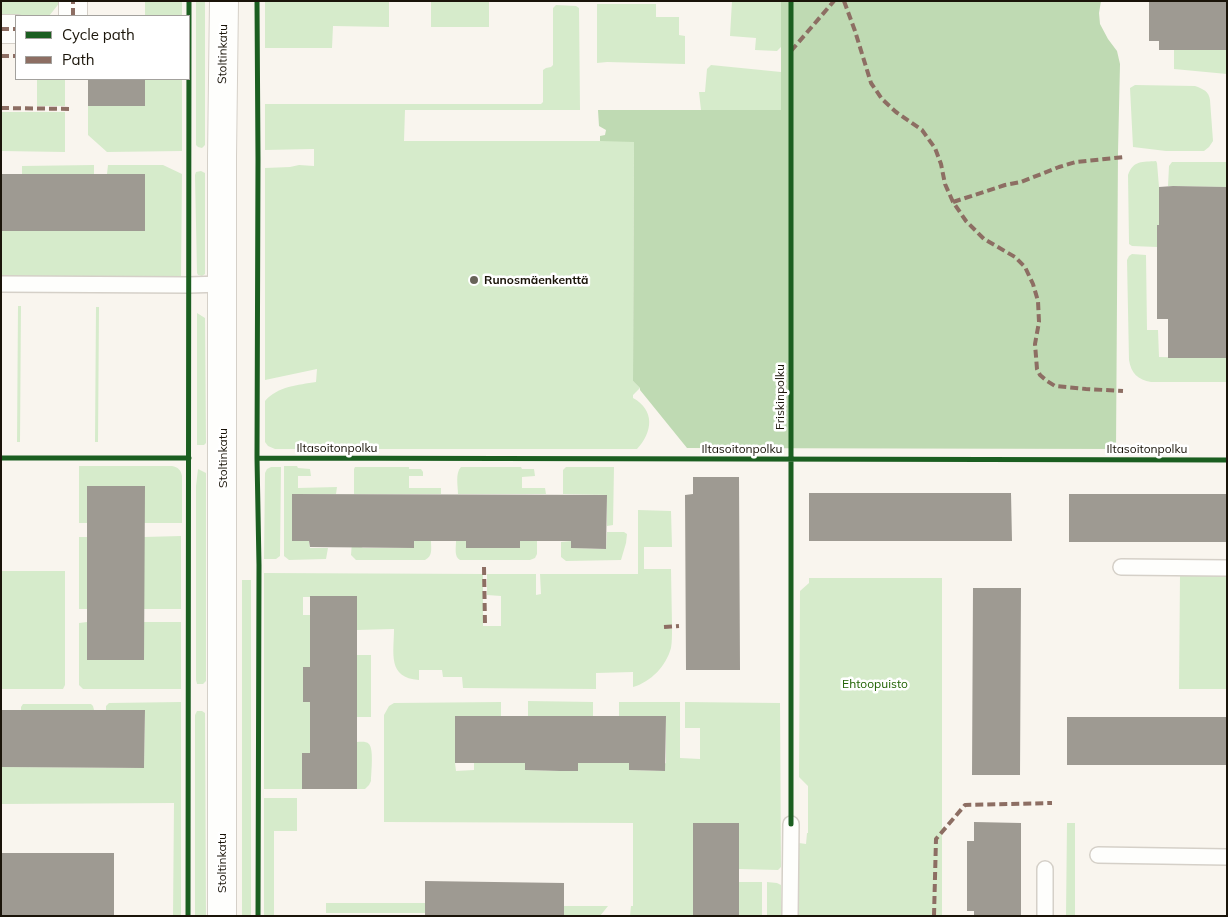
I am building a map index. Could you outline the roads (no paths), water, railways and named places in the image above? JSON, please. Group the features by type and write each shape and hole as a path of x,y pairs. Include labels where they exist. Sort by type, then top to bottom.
{"street":[{"path":"73,1 73,15"},
{"name":"Stoltinkatu","path":"222,916 224,1"},
{"path":"1,29 15,30"}],"lane":[{"path":"1,284 222,284"},
{"path":"1121,567 1227,568"},
{"path":"790,916 791,824"},
{"path":"1098,856 1227,857"},
{"path":"1045,869 1045,916"}],"place":[{"name":"Runosmäenkenttä","path":"474,280"}],"park label":[{"name":"Ehtoopuisto","path":"875,684"}]}
